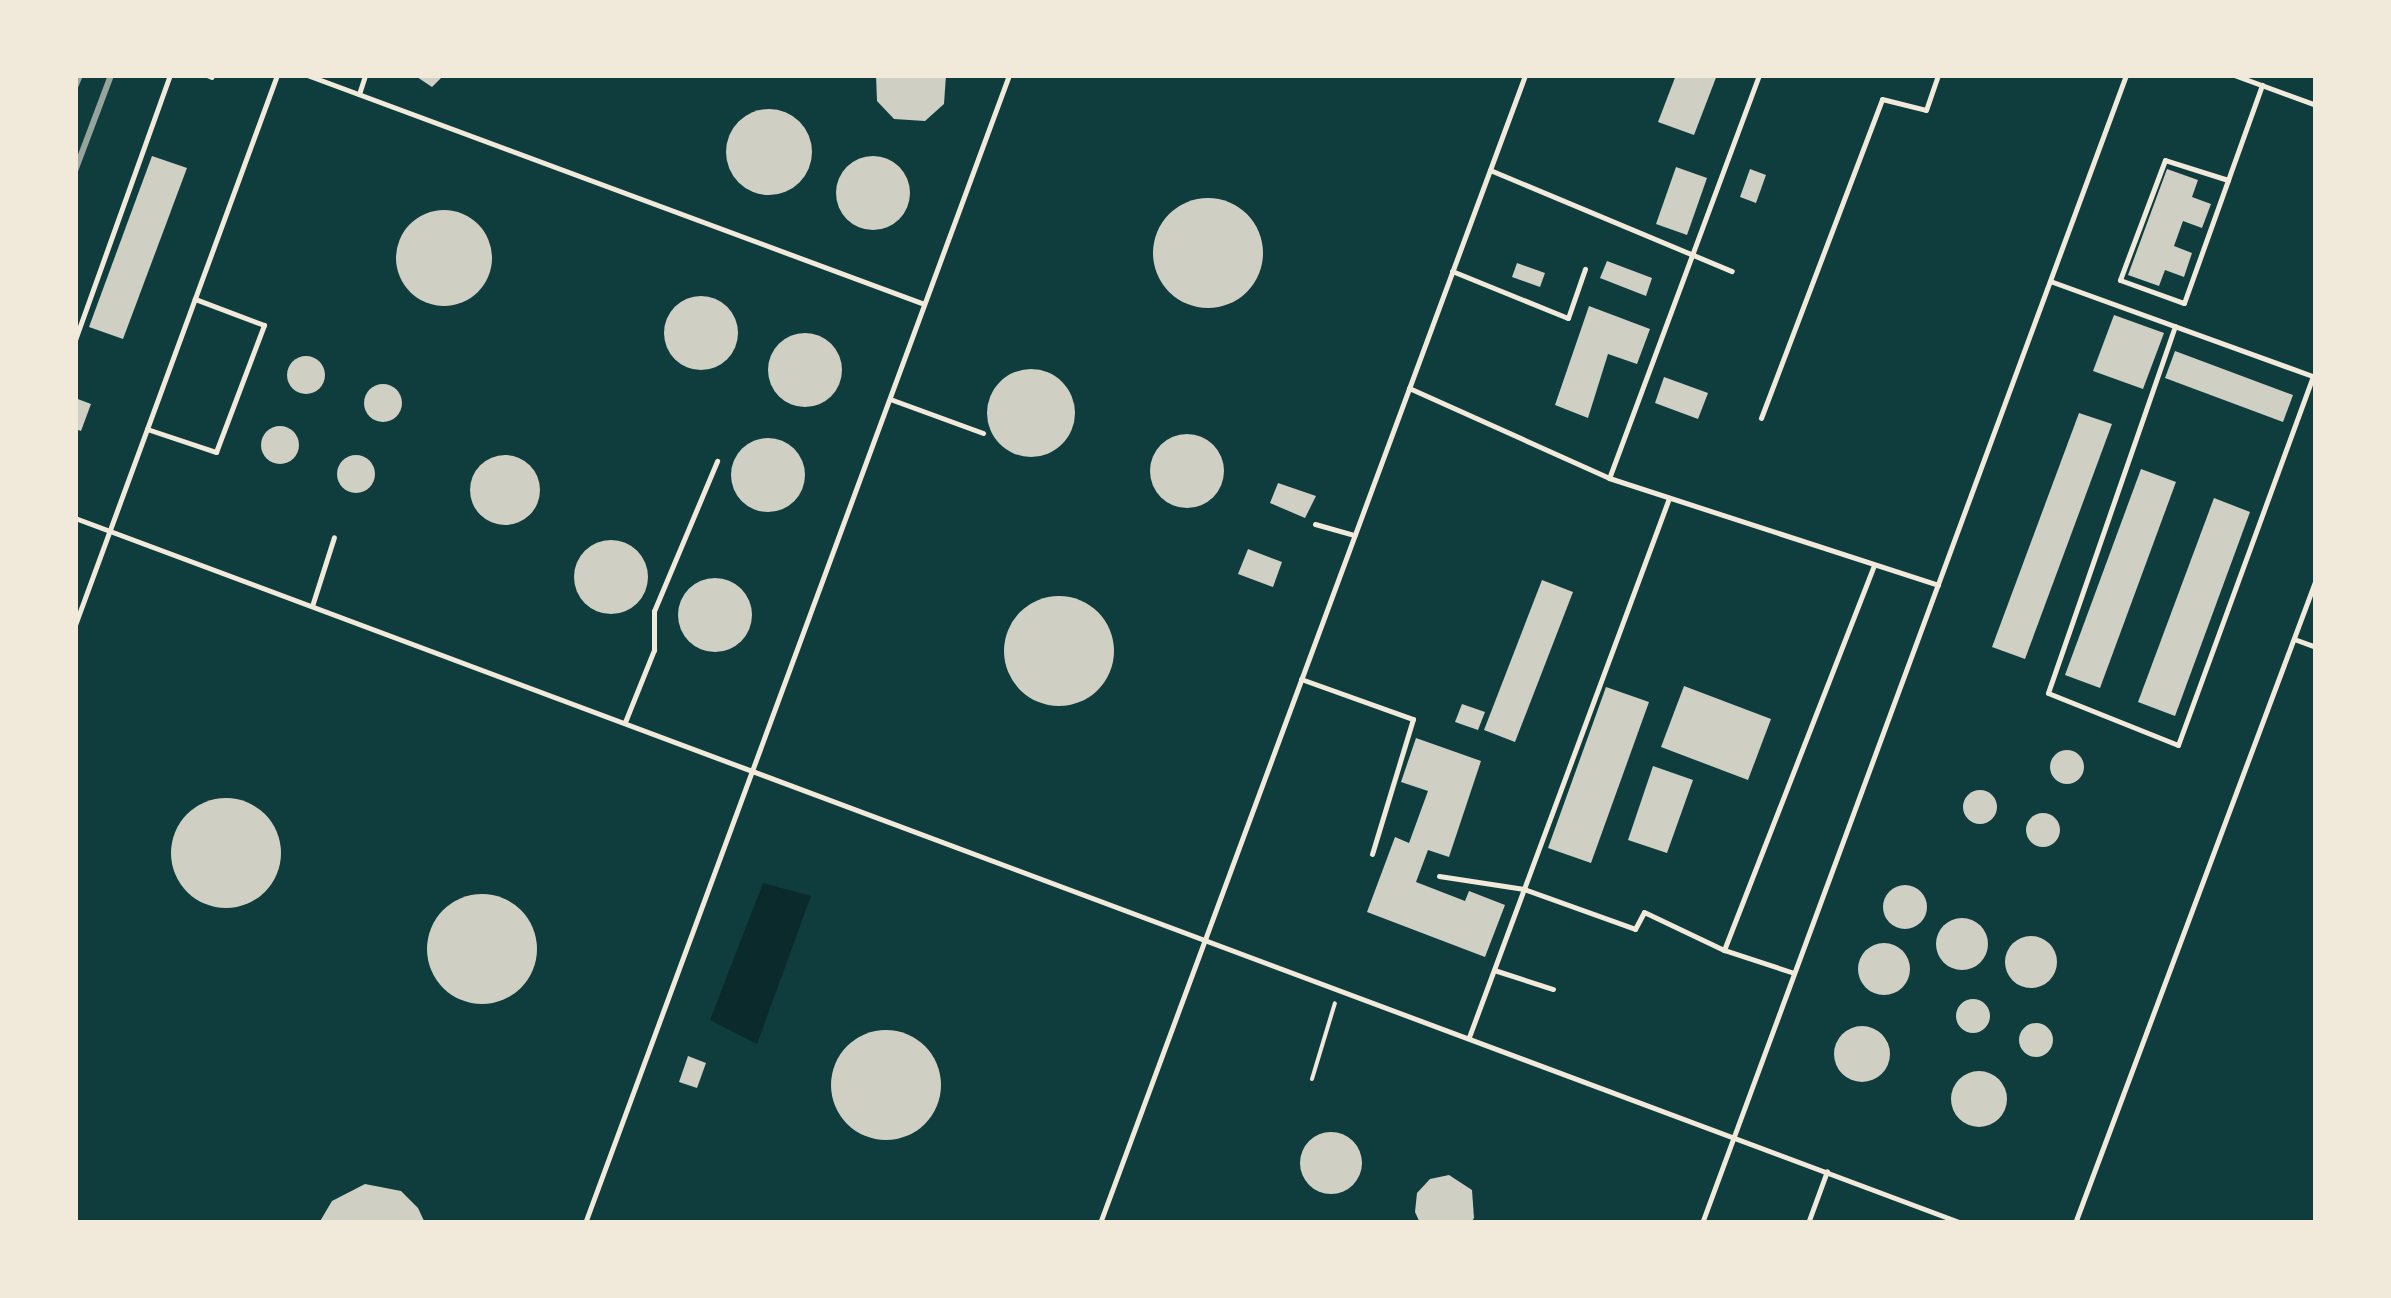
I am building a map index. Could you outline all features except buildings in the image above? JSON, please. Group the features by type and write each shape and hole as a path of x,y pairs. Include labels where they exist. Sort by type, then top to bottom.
{"lane":[{"path":"75,340 170,75"},
{"path":"75,625 277,75"},
{"path":"307,75 924,304"},
{"path":"360,94 365,75"},
{"path":"585,1223 1009,75"},
{"path":"1100,1223 1525,75"},
{"path":"1609,478 1759,75"},
{"path":"1761,418 1882,98 1926,110 1938,75"},
{"path":"1702,1223 2126,75"},
{"path":"2234,75 2316,105"},
{"path":"2228,180 2165,160 2120,280 2184,304 2262,85"},
{"path":"1490,170 1732,271"},
{"path":"1452,271 1568,318 1584,269"},
{"path":"2050,280 2176,326 2314,377 2178,746 2048,693 2176,326"},
{"path":"148,429 216,452 264,325 195,299"},
{"path":"1409,388 1609,478 1938,585"},
{"path":"890,399 982,433"},
{"path":"625,722 654,650 654,612 717,462"},
{"path":"1469,1037 1669,498"},
{"path":"75,518 1962,1223"},
{"path":"1314,524 1354,535"},
{"path":"312,606 334,538"},
{"path":"1724,950 1874,564"},
{"path":"2075,1223 2316,579"},
{"path":"2294,639 2316,647"},
{"path":"1301,678 1413,719 1372,854"},
{"path":"1439,876 1524,889 1635,929 1644,912 1724,950 1794,973"},
{"path":"1494,970 1553,989"},
{"path":"1808,1223 1827,1171"}],"path":[{"path":"1312,1079 1340,989"}],"water":[{"path":"763,883 811,896 757,1044 710,1020"}],"railway":[{"path":"75,87 80,75"},
{"path":"75,171 111,75"}]}
